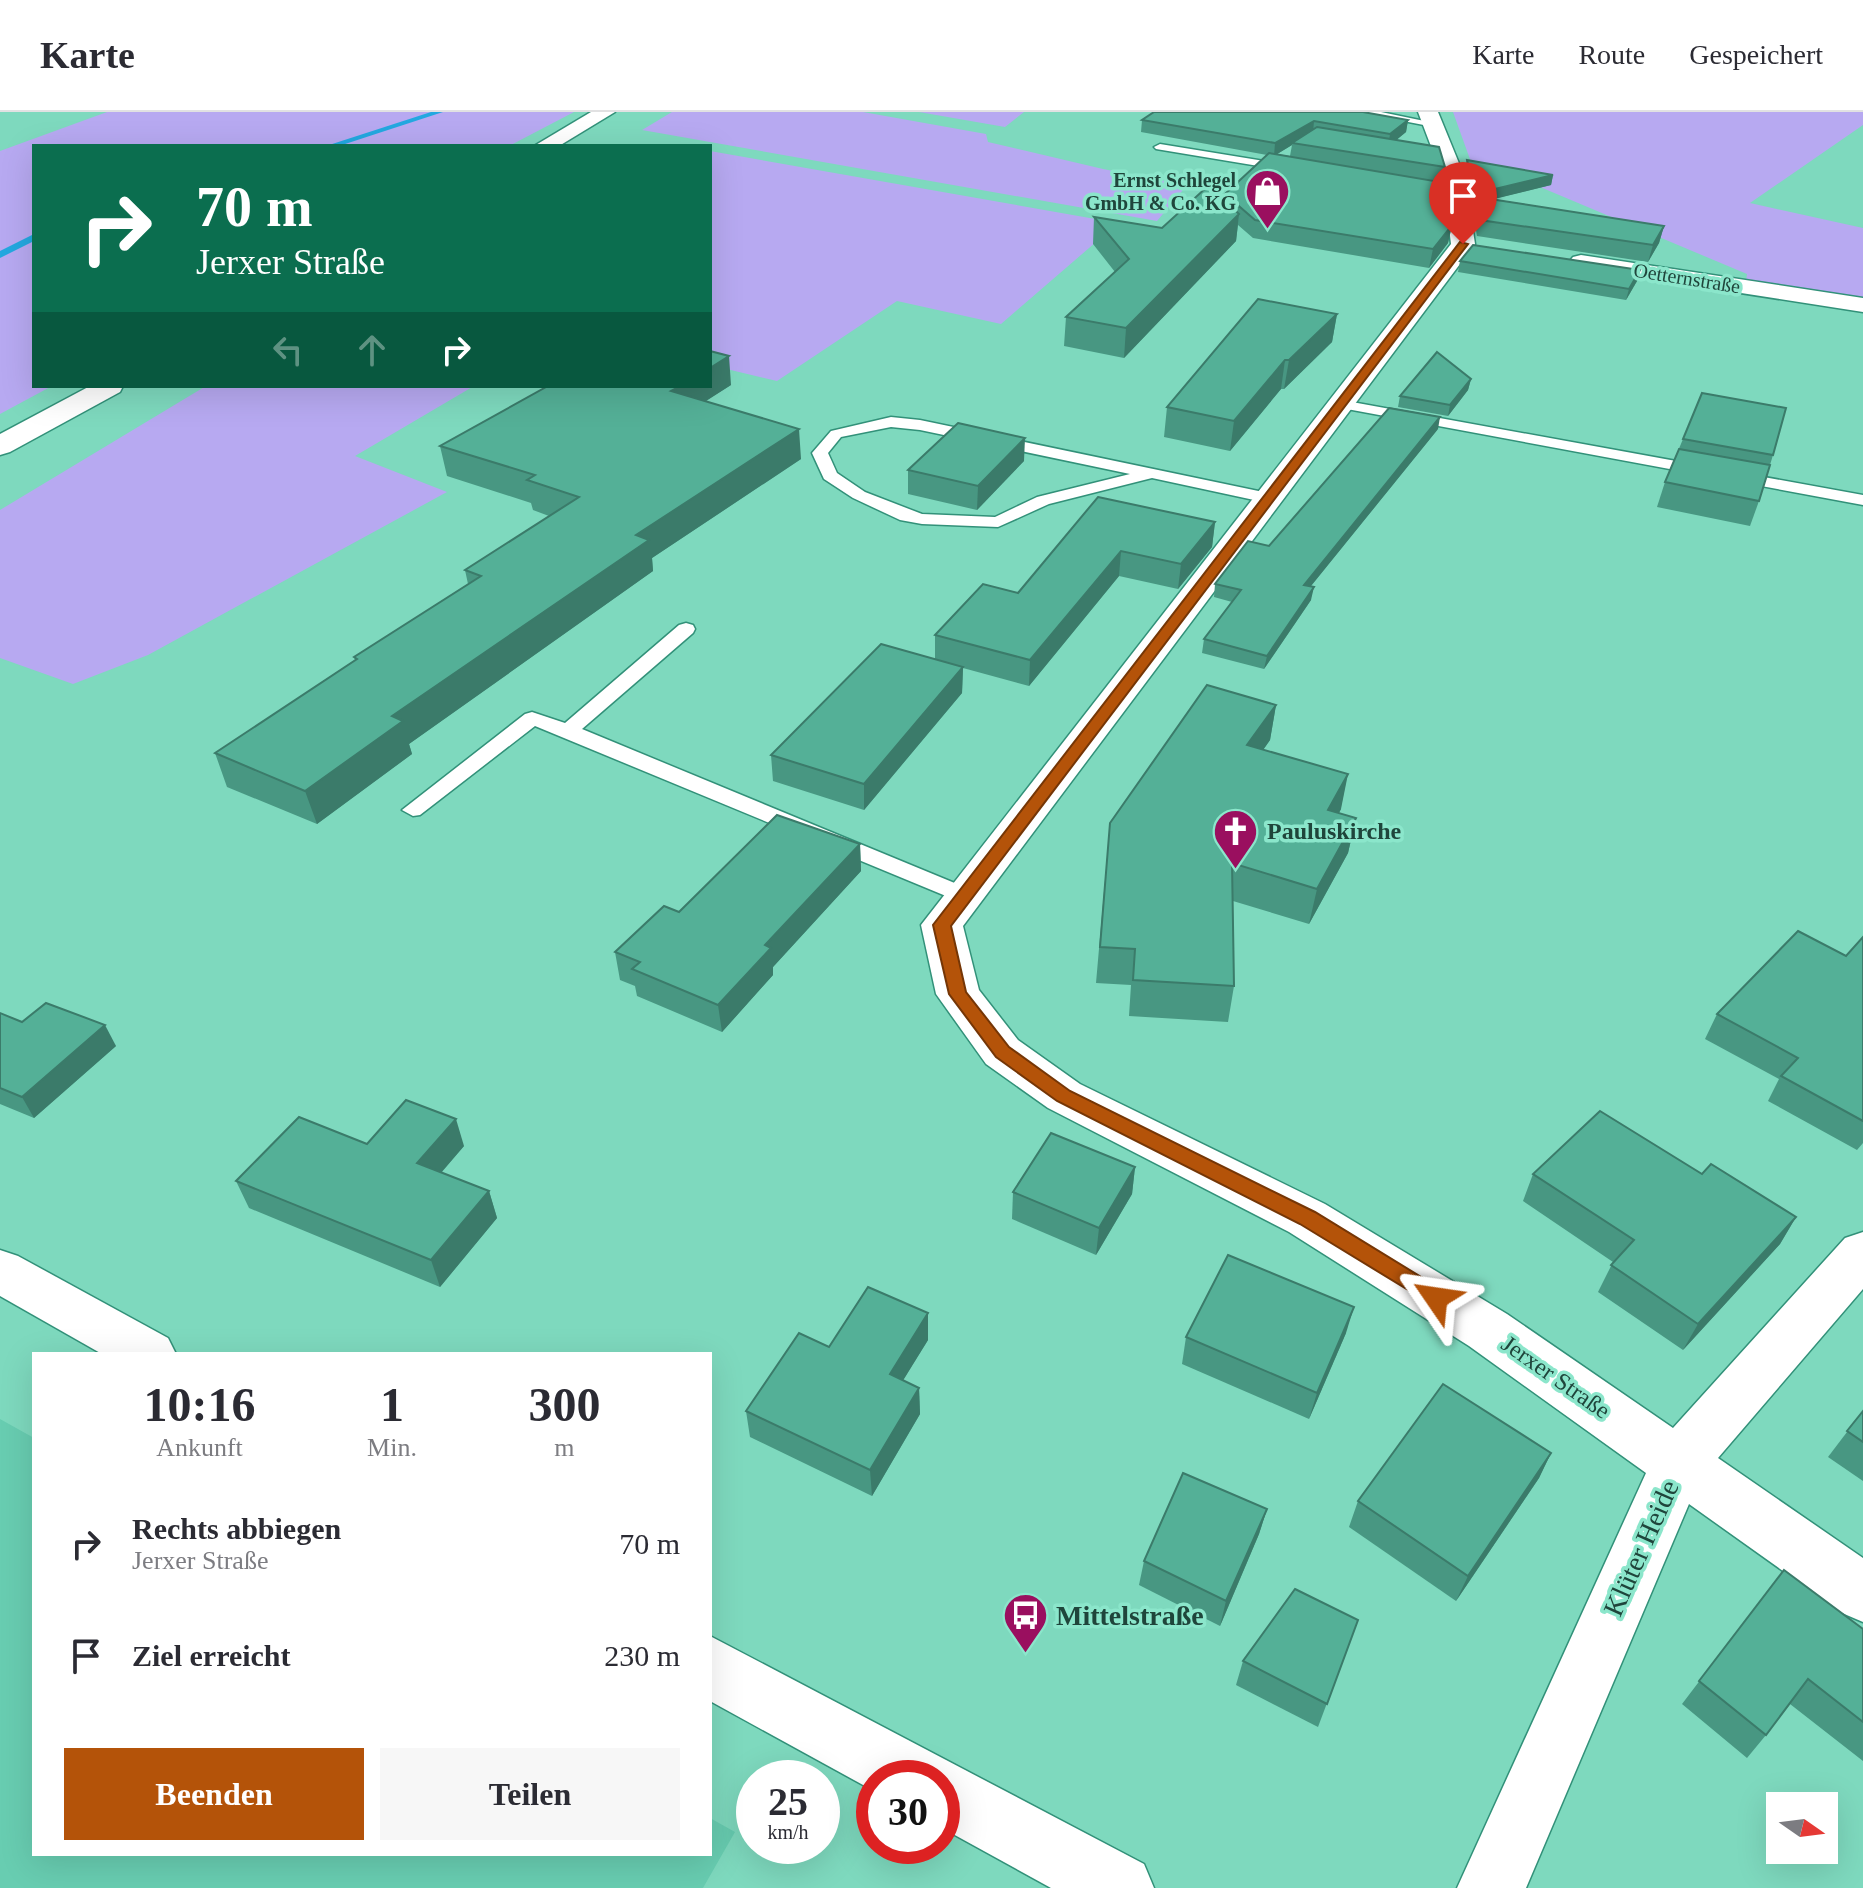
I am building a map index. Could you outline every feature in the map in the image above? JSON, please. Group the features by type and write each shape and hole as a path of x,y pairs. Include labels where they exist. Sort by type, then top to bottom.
{"street":[{"path":"548,144 605,112"},
{"name":"Jerxer Straße","path":"1431,118 1449,195 1471,245 1341,404 942,925 958,994 1002,1052 1064,1096 1307,1218 1488,1330 1679,1462"},
{"name":"Oetternstraße","path":"1556,258 1863,305"},
{"path":"0,446 106,388"},
{"name":"Klüter Heide","path":"1491,1888 1679,1462 1863,1253"},
{"path":"0,1271 145,1352"},
{"path":"1679,1462 1863,1593"},
{"path":"712,1668 883,1760"},
{"path":"960,1802 1120,1888"}],"lane":[{"path":"1362,112 1431,118"},
{"path":"1160,147 1302,170"},
{"path":"1271,165 1292,152"},
{"path":"1341,404 1863,500"},
{"path":"1150,474 1043,500 998,522 922,519 906,516 859,495 830,476 820,453 836,434 891,422 920,425 1268,498"},
{"path":"568,731 686,629"},
{"path":"413,810 532,718 966,896"}],"shaded area":[{"path":"107,112 574,112 513,144 32,144 32,388 48,388 0,414 0,151"},
{"path":"672,112 863,112 986,134 988,142 1187,185 1157,221 642,130"},
{"path":"919,112 1024,112 1005,127"},
{"path":"1453,112 1863,112 1863,125 1750,203 1863,228 1863,299 1746,281 1747,274 1485,164 1471,162"},
{"path":"712,151 1118,223 1001,324 897,301 777,381 712,365"},
{"path":"203,388 471,388 355,456 447,492 148,655 73,684 0,658 0,510"},
{"path":"0,1419 32,1437 32,1856 712,1856 712,1819 735,1832 703,1888 0,1888"}],"building":[{"path":"1154,112 1363,112 1408,120 1390,134 1314,121 1275,143 1142,120"},
{"path":"1317,127 1439,147 1445,167 1292,143"},
{"path":"1269,153 1446,183 1452,225 1433,249 1255,220 1225,194"},
{"path":"1467,160 1553,175 1474,194"},
{"path":"1209,185 1239,214 1126,328 1066,317 1129,259 1094,217 1162,228"},
{"path":"1477,197 1664,226 1653,245 1480,220"},
{"path":"1473,245 1640,270 1629,289 1460,261"},
{"path":"1258,299 1337,314 1289,360 1285,360 1234,421 1167,407"},
{"path":"712,352 729,356 712,367"},
{"path":"1437,352 1471,379 1450,405 1400,396"},
{"path":"544,388 676,388 671,391 799,429 636,535 649,540 392,716 403,721 305,791 215,753 357,659 354,657 481,576 465,570 579,497 527,480 535,475 440,446"},
{"path":"1702,393 1786,408 1773,455 1683,439"},
{"path":"1389,408 1440,417 1304,585 1314,587 1267,656 1204,639 1241,590 1215,584 1248,541 1269,546"},
{"path":"958,423 1025,438 978,486 908,470"},
{"path":"1679,449 1770,465 1759,501 1665,482"},
{"path":"1098,497 1215,522 1181,564 1121,551 1030,660 935,635 983,584 1018,593"},
{"path":"881,644 963,667 864,784 771,755"},
{"path":"1207,685 1276,705 1247,745 1348,774 1328,810 1356,818 1317,889 1232,863 1234,986 1133,980 1135,949 1100,947 1110,823"},
{"path":"777,815 860,844 765,945 771,948 718,1005 632,969 640,962 615,952 664,906 679,912"},
{"path":"1798,931 1846,956 1863,937 1863,1121 1781,1076 1798,1058 1717,1014"},
{"path":"46,1003 105,1025 22,1097 0,1088 0,1013 22,1022"},
{"path":"406,1100 456,1119 417,1163 489,1191 431,1260 236,1181 299,1117 367,1144"},
{"path":"1600,1111 1702,1174 1711,1164 1796,1217 1698,1324 1611,1265 1634,1240 1533,1174"},
{"path":"1051,1133 1135,1167 1099,1228 1013,1192"},
{"path":"1228,1255 1354,1307 1317,1393 1186,1337"},
{"path":"868,1287 928,1313 890,1374 919,1388 870,1470 746,1411 799,1333 829,1347"},
{"path":"1443,1384 1551,1453 1468,1576 1358,1501"},
{"path":"1863,1411 1863,1442 1847,1431"},
{"path":"1183,1473 1267,1509 1226,1601 1144,1561"},
{"path":"1784,1570 1863,1629 1863,1722 1808,1679 1766,1735 1699,1681"},
{"path":"1295,1589 1358,1620 1327,1704 1243,1661"}],"waterway":[{"path":"336,144 439,112"},
{"path":"0,255 32,238"}],"place":[{"name":"Ernst Schlegel GmbH & Co. KG","path":"1267,230"},
{"name":"Pauluskirche","path":"1236,870"},
{"name":"Mittelstraße","path":"1025,1654"}],"route":[{"path":"1436,1298 1307,1218 1064,1096 1002,1052 958,994 942,925 1463,244"}]}
